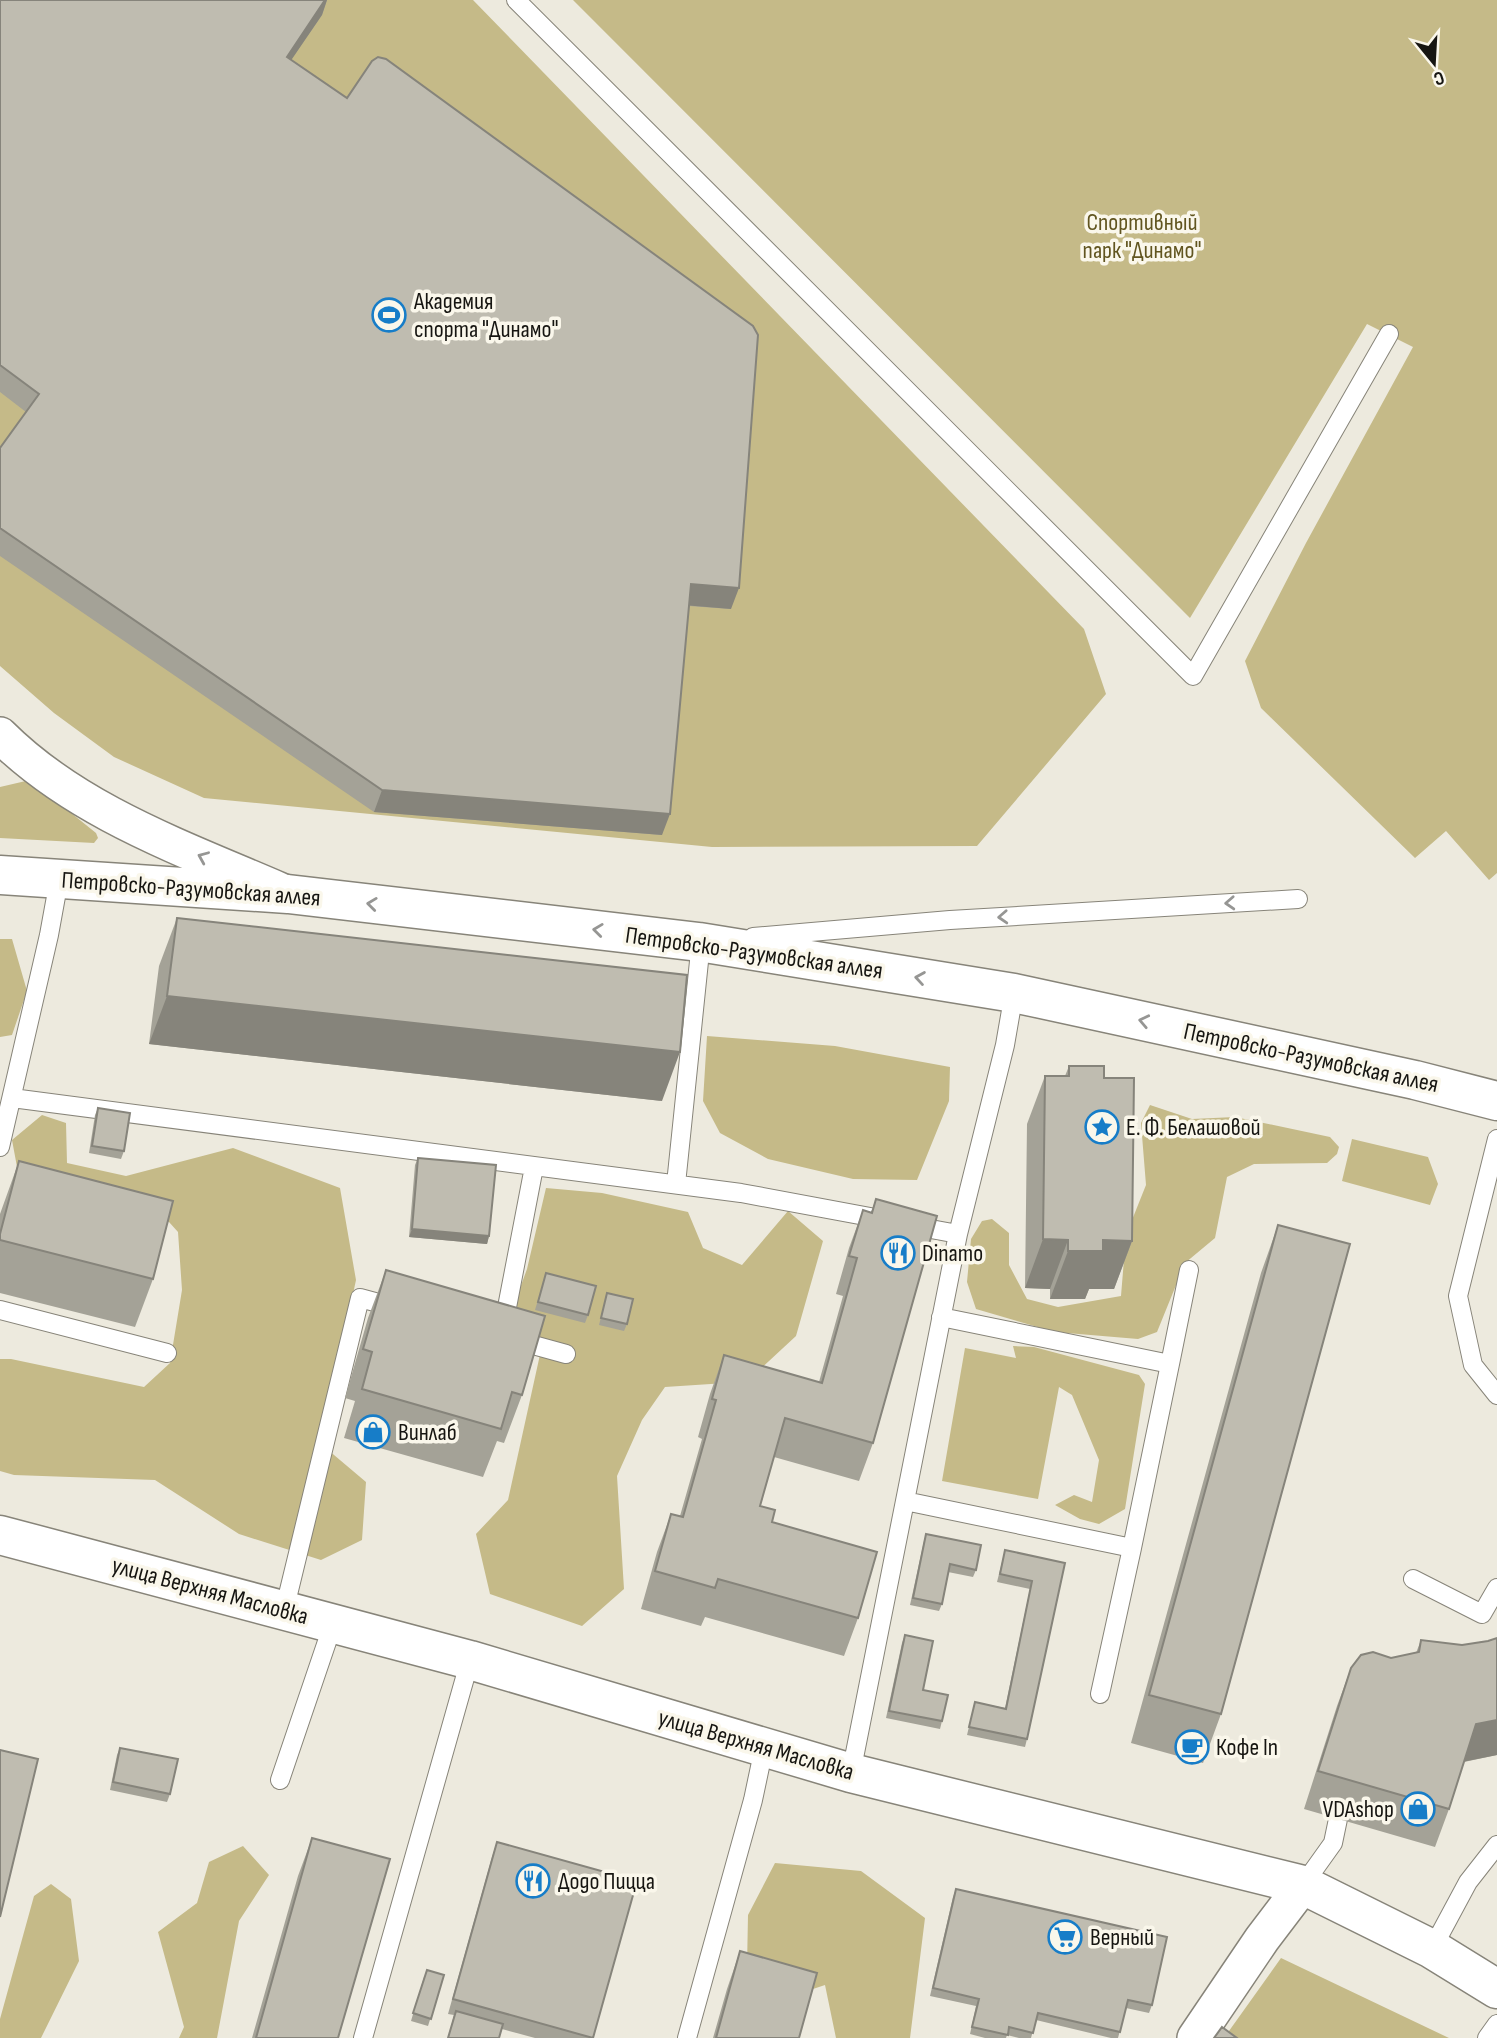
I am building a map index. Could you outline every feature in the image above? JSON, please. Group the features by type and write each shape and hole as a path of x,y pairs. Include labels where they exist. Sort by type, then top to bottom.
{"street":[{"path":"0,735 40,771 91,804 154,836 288,894"},
{"name":"Петровско-Разумовская аллея","path":"0,875 288,894 699,942 1014,993 1402,1077 1497,1101"},
{"name":"улица Верхняя Масловка","path":"0,1535 470,1660 851,1773 1303,1885 1432,1949 1497,1989"},
{"path":"1195,2038 1262,1939 1303,1885"}],"lane":[{"path":"516,0 1193,676 1389,334"},
{"path":"0,1147 2,1126 12,1098 49,935 58,880"},
{"path":"676,1184 699,942 950,920 1298,899"},
{"path":"851,1773 958,1234 1005,1045 1014,993"},
{"path":"12,1098 741,1193 958,1234"},
{"path":"1497,1139 1458,1296 1474,1365 1497,1395"},
{"path":"534,1167 495,1334 566,1354"},
{"path":"1100,1694 1189,1270"},
{"path":"284,1611 360,1298 412,1312"},
{"path":"0,1310 167,1353"},
{"path":"941,1317 1170,1364"},
{"path":"905,1501 1132,1548"},
{"path":"1413,1579 1482,1614 1497,1588"},
{"path":"280,1780 333,1624"},
{"path":"363,2038 470,1660"},
{"path":"687,2038 753,1800 764,1748"},
{"path":"1303,1885 1333,1843 1338,1819"},
{"path":"1432,1949 1468,1881 1497,1845"},
{"path":"1487,2038 1497,2024"}],"green space":[{"name":"Академия спорта \"Динамо\"","path":"0,0 473,0 1084,629 1106,694 977,846 712,847 204,798 114,757 54,713 0,666"},
{"name":"Спортивный парк \"Динамо\"","path":"573,0 1497,0 1497,873 1489,880 1446,831 1415,858 1261,708 1245,661 1413,347 1367,324 1190,618"},
{"path":"30,780 96,833 98,838 94,843 0,838 0,787"},
{"path":"0,939 12,939 27,991 12,1035 0,1037"},
{"path":"707,1036 835,1046 950,1067 949,1101 917,1180 853,1179 768,1159 720,1133 703,1101"},
{"path":"1150,1105 1192,1119 1235,1117 1330,1137 1339,1147 1337,1154 1327,1163 1254,1164 1227,1177 1215,1238 1185,1263 1157,1332 1138,1339 1055,1332 976,1309 967,1282 971,1239 982,1221 992,1219 1009,1233 1009,1265 1027,1299 1058,1307 1121,1296 1126,1235 1146,1185 1141,1123"},
{"path":"42,1115 66,1123 67,1163 126,1176 233,1148 340,1188 356,1280 321,1444 366,1482 362,1540 321,1560 239,1534 155,1480 14,1475 0,1471 0,1359 144,1387 170,1363 182,1290 178,1232 169,1222 91,1222 23,1199 12,1140"},
{"path":"1352,1139 1428,1157 1438,1184 1430,1205 1342,1181"},
{"path":"546,1188 602,1193 688,1212 703,1248 742,1265 788,1211 823,1241 796,1336 755,1374 726,1383 665,1387 642,1420 617,1476 624,1589 582,1626 490,1594 476,1534 508,1500 541,1350 529,1333 515,1302 527,1269"},
{"path":"1013,1346 1034,1347 1139,1375 1145,1384 1125,1509 1099,1524 1080,1519 1055,1505 1074,1495 1092,1502 1099,1460 1072,1395 1059,1387 1038,1499 942,1481 965,1348 1016,1358"},
{"path":"243,1846 269,1875 239,1921 217,2038 179,2038 184,2027 158,1932 197,1903 209,1862"},
{"path":"775,1863 861,1871 925,1918 910,2038 836,2038 825,1985 801,1993 747,1967 748,1915"},
{"path":"51,1884 71,1899 79,1961 41,2038 0,2038 0,2019 34,1896"},
{"path":"1281,1958 1449,2038 1224,2038"}],"building":[{"name":"Академия спорта \"Динамо\"","path":"0,0 325,0 287,57 347,98 372,61 378,57 386,59 753,326 758,335 739,588 691,584 670,814 382,790 0,528 0,448 39,394 0,365"},
{"path":"177,918 687,975 680,1052 167,996"},
{"path":"1069,1066 1104,1066 1104,1078 1134,1078 1132,1241 1103,1240 1103,1251 1068,1251 1068,1240 1043,1239 1045,1076 1069,1076"},
{"path":"98,1108 130,1113 124,1151 92,1146"},
{"path":"418,1158 496,1165 489,1236 412,1229"},
{"path":"19,1161 173,1201 153,1279 0,1240"},
{"path":"876,1199 937,1216 873,1443 785,1418 760,1506 775,1510 772,1522 877,1552 858,1618 718,1579 715,1588 655,1571 671,1514 683,1517 716,1400 712,1399 724,1355 822,1383 857,1258 849,1256 863,1210 872,1213"},
{"path":"1278,1225 1350,1244 1221,1714 1149,1695"},
{"path":"386,1270 545,1316 522,1395 512,1392 501,1429 362,1389 372,1352 363,1349"},
{"path":"546,1273 596,1286 588,1315 538,1302"},
{"path":"607,1293 633,1299 627,1324 601,1318"},
{"path":"926,1534 981,1545 976,1570 950,1564 942,1604 913,1598"},
{"path":"1005,1550 1065,1563 1027,1739 969,1727 975,1702 1006,1709 1032,1581 1000,1574"},
{"path":"905,1635 933,1641 923,1690 948,1695 942,1721 889,1711"},
{"path":"1497,1638 1497,1720 1476,1724 1449,1809 1318,1771 1351,1668 1361,1655 1373,1652 1391,1658 1419,1652 1421,1640 1462,1645"},
{"path":"120,1748 178,1759 170,1794 113,1782"},
{"path":"0,1750 38,1759 0,1917"},
{"path":"312,1838 390,1859 338,2038 256,2038"},
{"path":"497,1842 637,1881 593,2038 453,1999"},
{"path":"956,1889 1167,1937 1152,2005 1128,2000 1120,2032 1038,2013 1033,2033 1009,2027 1008,2035 972,2027 979,1999 933,1988"},
{"path":"740,1951 817,1973 799,2038 716,2038"},
{"path":"427,1970 444,1975 431,2019 413,2013"},
{"path":"456,2011 503,2024 499,2038 448,2038"},
{"path":"1222,2027 1237,2038 1214,2038"}],"place":[{"name":"Академия спорта \"Динамо\"","path":"389,315"},
{"name":"Е. Ф. Белашовой","path":"1102,1127"},
{"name":"Dinamo","path":"898,1253"},
{"name":"Винлаб","path":"373,1432"},
{"name":"Кофе In","path":"1192,1747"},
{"name":"VDAshop","path":"1418,1809"},
{"name":"Додо Пицца","path":"533,1881"},
{"name":"Верный","path":"1065,1937"}]}
